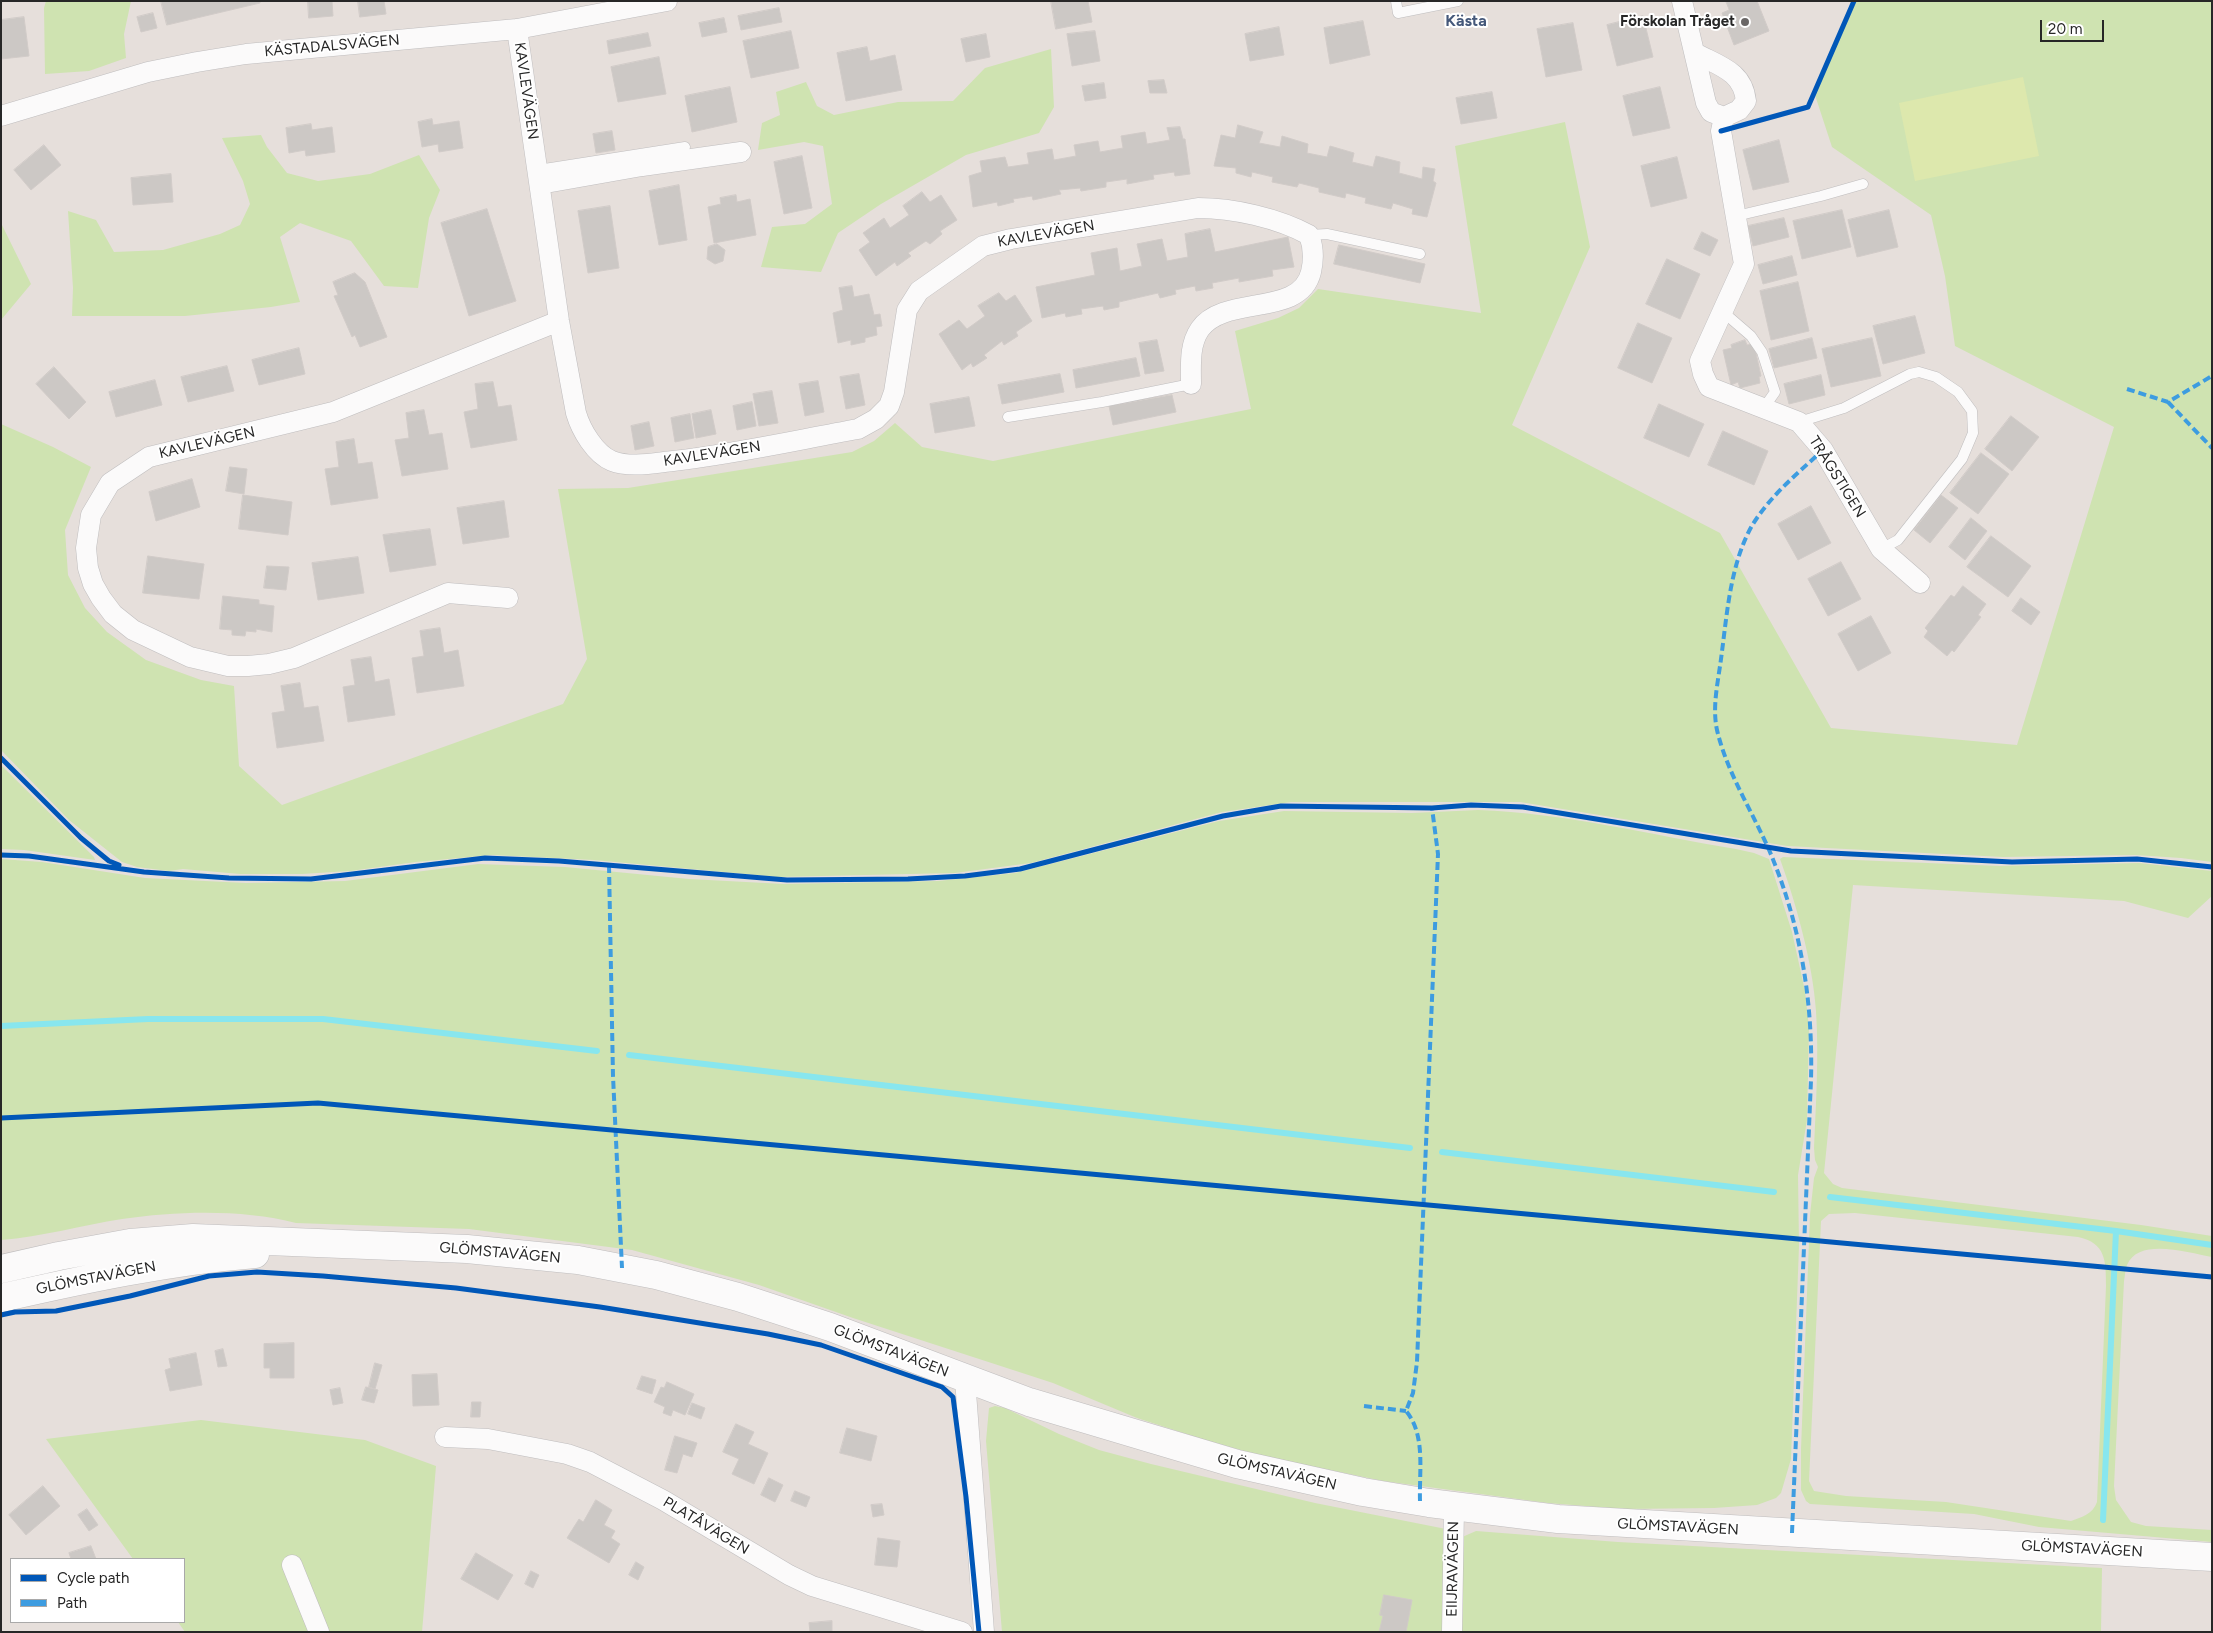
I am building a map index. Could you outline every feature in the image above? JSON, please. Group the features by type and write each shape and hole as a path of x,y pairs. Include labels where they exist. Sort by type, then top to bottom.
{"main road":[{"name":"GLÖMSTAVÄGEN","path":"1,1269 130,1243 193,1238 467,1249 534,1254 613,1266 656,1275 738,1297 830,1327 1029,1402 1238,1464 1363,1492 1548,1518 2212,1557"},
{"name":"GLÖMSTAVÄGEN","path":"1,1298 121,1271 196,1260 371,1245"}],"street":[{"path":"1682,1 1694,53 1706,103 1711,112 1724,117 1740,110 1746,101 1745,88 1738,76 1694,53"},
{"name":"KÄSTADALSVÄGEN","path":"1,116 148,72 197,62 246,54 517,28 660,2"},
{"name":"KAVLEVÄGEN","path":"517,28 559,321 580,426 593,445 612,461 640,465 700,458 858,429 876,420 889,406 894,392 907,310 919,291 983,246 1011,239 1198,208 1218,208 1292,225 1309,235"},
{"name":"TRÅGSTIGEN","path":"1724,117 1722,131 1744,264 1700,361 1703,374 1709,387 1799,422 1823,450 1881,549 1920,583"},
{"path":"539,177 642,166 741,152"},
{"path":"1192,384 1191,348 1200,330 1209,319 1228,311 1289,298 1306,283 1311,272 1314,249 1309,235"},
{"name":"KAVLEVÄGEN","path":"508,598 448,593 294,658 269,664 228,666 190,657 133,630 113,614 100,598 88,568 86,548 88,530 95,507 110,483 149,457 333,412 559,321"},
{"path":"965,1378 984,1632"},
{"name":"PLATÅVÄGEN","path":"445,1437 488,1439 580,1458 642,1489 788,1575 812,1586 962,1632"},
{"name":"EIIJRAVÄGEN","path":"1452,1632 1454,1506"},
{"path":"292,1565 319,1632"}],"lane":[{"path":"1396,1 1398,13 1458,1"},
{"path":"539,177 685,147"},
{"path":"1736,216 1863,184"},
{"path":"1309,235 1327,234 1420,254"},
{"path":"1722,311 1751,336 1762,352 1775,392 1763,409"},
{"path":"1799,422 1844,408 1910,374 1920,372 1936,378 1958,392 1972,411 1973,433 1962,459 1898,540 1881,549"},
{"path":"1008,416 1102,402 1192,384"}],"green space":[{"path":"46,1 131,1 124,34 126,58 89,71 45,74 44,8"},
{"path":"1854,1 2212,1 2212,862 2135,855 2003,857 1787,846 1520,802 1291,802 1222,812 1031,863 955,873 777,877 594,860 492,855 416,862 350,871 302,874 240,874 183,869 169,871 137,867 122,862 69,820 1,750 1,424 53,447 91,467 65,530 68,575 85,608 107,632 146,660 201,680 234,686 239,766 282,805 563,704 587,659 558,489 628,488 852,452 874,441 895,423 922,447 993,461 1251,409 1235,331 1278,318 1299,308 1318,289 1481,313 1455,146 1565,122 1590,247 1512,425 1720,533 1831,728 2017,745 2114,427 1955,346 1945,276 1931,215 1832,147 1814,92"},
{"path":"1051,49 1054,107 1039,133 966,155 881,204 838,233 821,272 761,267 772,227 805,224 832,204 823,146 804,142 758,150 762,123 780,115 776,92 806,82 817,106 834,115 898,102 953,101 985,68"},
{"path":"2023,77 2039,156 1915,181 1899,103"},
{"path":"261,135 267,147 287,173 318,181 370,174 419,155 440,190 429,218 418,288 384,286 351,241 300,223 280,237 300,302 185,316 72,316 73,288 68,211 96,220 114,252 163,250 220,234 240,225 250,204 243,181 222,138"},
{"path":"1,223 31,284 1,320"},
{"path":"1,765 95,860 24,850 1,849"},
{"path":"1478,810 1543,815 1608,825 1736,849 1769,859 1792,932 1805,991 1809,1028 1807,1120 1798,1175 1799,1246 1791,1459 1781,1493 1776,1498 1757,1505 1714,1508 1623,1509 1548,1503 1383,1481 1262,1456 1137,1418 1053,1383 853,1318 759,1285 632,1250 469,1229 296,1223 276,1218 232,1213 187,1213 143,1216 1,1240 1,859 42,862 145,878 246,883 345,881 478,864 565,867 689,879 784,884 938,881 1015,873 1219,821 1284,811 1412,813"},
{"path":"1783,857 2000,866 2139,863 2212,871 2212,896 2188,918 2124,901 1853,885 1824,1173 1833,1184 1842,1188 2141,1225 2212,1236 2212,1257 2178,1250 2153,1249 2142,1251 2133,1256 2127,1265 2124,1281 2114,1486 2116,1500 2131,1522 2146,1526 2212,1530 2212,1542 2039,1527 1974,1514 1810,1504 1806,1501 1801,1490 1801,1449 1810,1215 1814,1178 1818,1167 1814,1148 1817,1028 1808,954 1798,914 1780,859","holes":["1855,1213 2078,1237 2087,1240 2099,1249 2105,1261 2106,1269 2097,1502 2093,1509 2087,1514 2071,1521 1946,1502 1846,1496 1814,1491 1809,1481 1821,1221 1829,1214"]},
{"path":"995,1406 1005,1408 1059,1434 1099,1450 1315,1503 1446,1529 1446,1632 1002,1632 986,1441 989,1408"},
{"path":"201,1420 365,1440 436,1466 422,1632 185,1632 179,1623 185,1623 185,1558 132,1558 46,1439"},
{"path":"1476,1531 1618,1542 2102,1568 2101,1632 1458,1632 1460,1538"}],"building":[{"path":"161,1 260,1 260,3 167,25"},
{"path":"308,1 332,1 333,16 309,18"},
{"path":"358,1 384,1 386,14 360,17"},
{"path":"1051,1 1088,1 1092,22 1056,29"},
{"name":"Förskolan Tråget","path":"1726,1 1757,1 1769,31 1734,45 1722,13 1729,10"},
{"path":"779,8 782,22 741,30 738,16"},
{"path":"153,13 157,28 141,32 137,17"},
{"path":"1643,16 1653,57 1617,66 1607,25"},
{"path":"24,17 29,56 1,59 1,20"},
{"path":"724,18 727,32 702,37 699,23"},
{"path":"1363,21 1370,55 1330,64 1324,28"},
{"path":"1573,23 1582,70 1546,77 1537,29"},
{"path":"1279,27 1284,55 1250,61 1245,34"},
{"path":"791,31 799,68 751,78 743,41"},
{"path":"1095,31 1100,61 1072,66 1067,34"},
{"path":"648,33 651,46 609,54 607,41"},
{"path":"986,34 990,57 966,62 961,39"},
{"path":"867,47 870,61 895,55 902,90 846,101 837,53"},
{"path":"659,57 666,94 618,102 611,67"},
{"path":"1164,80 1167,93 1150,93 1148,81"},
{"path":"1104,83 1106,98 1085,101 1082,86"},
{"path":"730,87 737,122 692,132 685,96"},
{"path":"1660,87 1670,128 1633,136 1623,96"},
{"path":"1492,92 1497,118 1461,124 1456,98"},
{"path":"432,119 433,125 459,121 463,148 439,152 438,144 422,147 418,122"},
{"path":"311,124 312,130 332,127 335,152 306,156 305,150 289,153 286,128"},
{"path":"1238,125 1263,132 1259,143 1280,147 1282,136 1308,144 1307,153 1327,157 1330,146 1354,153 1352,162 1373,167 1376,156 1400,162 1399,173 1422,179 1423,167 1435,169 1433,181 1436,183 1427,217 1412,214 1413,209 1393,203 1391,209 1365,203 1366,198 1346,193 1345,198 1319,192 1319,188 1299,183 1297,187 1272,182 1273,177 1252,172 1251,177 1236,173 1236,168 1214,166 1221,135 1235,138"},
{"path":"1180,127 1183,139 1185,139 1190,174 1175,176 1174,172 1153,175 1154,179 1127,184 1127,179 1106,182 1106,187 1081,191 1080,188 1059,190 1061,194 1033,200 1032,196 1013,199 1014,202 998,206 997,202 973,207 969,176 982,172 980,161 1005,157 1008,167 1029,164 1027,153 1052,149 1054,160 1076,156 1074,145 1098,141 1100,152 1123,148 1121,136 1145,132 1147,144 1170,140 1167,128"},
{"path":"612,131 615,150 596,153 593,134"},
{"path":"1779,140 1789,182 1753,190 1743,150"},
{"path":"44,145 61,165 31,190 14,170"},
{"path":"802,156 812,208 784,214 774,162"},
{"path":"1677,157 1687,198 1651,207 1641,166"},
{"path":"171,174 173,202 133,205 131,178"},
{"path":"679,185 687,240 659,245 649,191"},
{"path":"922,192 930,202 941,195 957,220 940,231 942,234 930,244 926,241 908,253 911,256 897,266 895,262 876,276 859,250 870,242 863,233 884,218 890,228 909,215 903,206"},
{"path":"736,195 737,202 750,199 756,235 714,243 708,207 721,204 720,198"},
{"path":"610,206 619,268 588,273 578,211"},
{"path":"487,209 516,301 469,316 441,223"},
{"path":"1842,210 1851,247 1802,259 1793,221"},
{"path":"1889,210 1898,247 1857,257 1848,220"},
{"path":"1784,218 1789,237 1753,246 1748,226"},
{"path":"1210,229 1215,252 1288,237 1294,267 1272,270 1273,276 1239,282 1239,278 1212,283 1213,288 1196,291 1195,286 1175,290 1176,294 1160,298 1158,293 1119,302 1119,307 1104,310 1103,306 1081,309 1082,314 1066,317 1065,313 1042,318 1036,287 1095,275 1091,253 1117,248 1120,271 1142,266 1137,244 1162,239 1167,261 1188,257 1185,234"},
{"path":"1702,232 1718,240 1710,256 1694,249"},
{"path":"717,244 725,250 723,261 715,264 707,259 708,247"},
{"path":"1339,245 1425,264 1420,283 1334,264"},
{"path":"1792,256 1797,275 1763,284 1758,265"},
{"path":"1667,259 1700,274 1680,319 1646,304"},
{"path":"355,273 365,282 387,337 360,347 355,335 352,337 334,296 338,295 333,282"},
{"path":"1798,282 1809,331 1771,340 1760,291"},
{"path":"852,286 854,297 869,294 874,315 880,314 882,326 876,327 877,335 865,338 865,342 851,345 851,340 838,343 833,313 843,310 839,288"},
{"path":"999,293 1006,301 1015,295 1032,321 1016,332 1018,336 1004,345 1002,341 984,355 987,358 973,367 971,363 962,370 939,334 959,320 967,329 985,316 978,306"},
{"path":"1915,316 1925,353 1883,364 1873,326"},
{"path":"1638,323 1672,338 1652,383 1618,368"},
{"path":"1812,338 1817,358 1774,368 1769,349"},
{"path":"1872,338 1881,376 1831,387 1822,349"},
{"path":"1157,340 1164,371 1145,374 1139,343"},
{"path":"1745,340 1747,345 1754,344 1761,376 1759,377 1760,383 1740,388 1738,382 1731,385 1723,350 1732,348 1731,345"},
{"path":"299,348 305,374 259,385 252,360"},
{"path":"1136,358 1140,376 1076,388 1073,370"},
{"path":"227,366 234,391 188,402 181,377"},
{"path":"54,367 86,402 69,419 36,384"},
{"path":"859,374 865,405 846,409 840,377"},
{"path":"1060,374 1064,392 1002,404 998,385"},
{"path":"1821,375 1825,395 1789,404 1784,384"},
{"path":"155,380 162,405 116,417 109,392"},
{"path":"818,381 824,412 805,416 799,384"},
{"path":"493,382 498,407 511,405 517,440 471,448 464,412 478,409 475,384"},
{"path":"772,391 778,423 759,426 753,394"},
{"path":"1172,395 1176,412 1113,425 1109,406"},
{"path":"969,397 975,426 935,433 930,404"},
{"path":"752,402 756,426 737,430 733,406"},
{"path":"1659,404 1704,424 1689,457 1644,438"},
{"path":"424,410 429,435 442,433 448,469 402,476 395,440 409,438 406,413"},
{"path":"711,410 716,434 696,438 692,414"},
{"path":"690,414 694,438 675,442 671,418"},
{"path":"2011,416 2039,437 2012,471 1985,449"},
{"path":"649,422 654,446 635,450 631,426"},
{"path":"1723,431 1768,451 1754,485 1708,465"},
{"path":"354,439 358,464 372,462 378,498 331,505 325,469 339,467 336,442"},
{"path":"1981,453 2009,474 1978,514 1950,493"},
{"path":"230,467 247,469 244,494 226,491"},
{"path":"192,479 200,507 156,521 149,492"},
{"path":"243,495 292,502 288,535 239,529"},
{"path":"1941,495 1958,508 1930,543 1914,530"},
{"path":"504,501 509,537 463,544 457,508"},
{"path":"1811,506 1831,543 1798,560 1778,524"},
{"path":"1971,518 1987,531 1965,560 1949,547"},
{"path":"430,529 436,565 390,572 383,535"},
{"path":"1991,536 2031,566 2008,597 1967,567"},
{"path":"148,556 204,564 199,599 143,593"},
{"path":"358,557 364,593 318,600 312,563"},
{"path":"1841,562 1861,599 1828,616 1808,579"},
{"path":"267,566 289,567 286,590 264,588"},
{"path":"1963,586 1986,604 1978,615 1981,617 1954,652 1952,650 1947,656 1924,637 1928,631 1925,628 1951,595 1954,597"},
{"path":"223,596 259,600 259,604 274,606 272,632 256,629 256,632 246,631 245,636 232,635 232,630 220,629"},
{"path":"2021,598 2040,612 2031,625 2012,611"},
{"path":"1871,616 1891,653 1858,671 1838,634"},
{"path":"440,628 444,653 458,650 464,686 417,693 412,658 424,656 420,631"},
{"path":"371,657 375,682 389,679 395,715 348,722 343,687 355,685 351,660"},
{"path":"300,683 304,708 318,706 324,741 277,748 272,713 285,711 281,686"},
{"path":"294,1343 294,1378 270,1378 270,1368 264,1368 264,1344"},
{"path":"223,1349 227,1366 218,1367 215,1351"},
{"path":"196,1353 202,1385 170,1391 165,1370 171,1368 169,1359"},
{"path":"375,1363 382,1365 375,1389 369,1387"},
{"path":"437,1374 439,1405 413,1406 412,1375"},
{"path":"642,1376 656,1380 652,1394 637,1389"},
{"path":"667,1382 694,1394 685,1415 673,1410 671,1416 663,1413 665,1407 654,1402 661,1387 664,1388"},
{"path":"366,1387 378,1390 374,1403 362,1400"},
{"path":"340,1388 343,1403 333,1405 330,1390"},
{"path":"472,1402 481,1402 480,1417 471,1417"},
{"path":"692,1403 705,1408 701,1419 688,1414"},
{"path":"736,1424 754,1432 748,1444 768,1453 754,1484 732,1474 739,1459 723,1452"},
{"path":"847,1428 877,1436 871,1461 840,1453"},
{"path":"675,1436 697,1443 692,1457 683,1454 677,1473 665,1470"},
{"path":"769,1478 783,1485 775,1502 761,1495"},
{"path":"43,1486 60,1506 26,1535 9,1515"},
{"path":"795,1491 810,1497 806,1507 791,1501"},
{"path":"596,1500 612,1510 604,1525 615,1531 611,1538 620,1544 609,1563 567,1538 579,1519 583,1522"},
{"path":"882,1504 884,1515 873,1517 871,1505"},
{"path":"87,1509 98,1525 89,1531 78,1515"},
{"path":"878,1538 900,1541 897,1567 875,1565"},
{"path":"91,1546 96,1558 71,1558 69,1553"},
{"path":"476,1553 513,1575 498,1600 461,1579"},
{"path":"636,1562 644,1567 638,1580 629,1575"},
{"path":"531,1571 539,1575 533,1588 525,1584"},
{"path":"1384,1595 1412,1600 1406,1632 1379,1632 1383,1616 1380,1615"},
{"path":"832,1621 832,1632 810,1632 809,1623"}],"waterway":[{"path":"1,1026 148,1019 323,1019 597,1051"},
{"path":"629,1055 1410,1148"},
{"path":"1442,1152 1774,1192"},
{"path":"1830,1197 2116,1231 2212,1245"},
{"path":"2103,1520 2116,1231"}],"marked path":[{"path":"2127,389 2168,402 2212,376"},
{"path":"2168,402 2212,448"},
{"path":"1792,1533 1811,1080 1808,997 1799,942 1784,888 1767,846 1728,764 1717,730 1715,703 1734,572 1745,539 1768,503 1823,450"},
{"path":"1420,1501 1419,1442 1412,1421 1406,1411 1413,1393 1417,1362 1438,854 1432,808"},
{"path":"609,865 613,1076 622,1268"},
{"path":"1364,1406 1406,1411"}],"cycle path":[{"path":"1721,131 1808,107 1854,1"},
{"path":"1,758 81,838 109,861 119,865"},
{"path":"1,855 29,856 144,872 229,878 311,879 485,858 559,861 787,880 908,879 965,876 1020,869 1223,816 1281,806 1432,808 1471,805 1523,807 1791,851 2012,862 2137,859 2212,867"},
{"path":"1,1118 318,1103 2212,1277"},
{"path":"1,1315 15,1312 56,1311 130,1296 209,1276 257,1272 456,1288 600,1307 768,1334 821,1345 942,1387 953,1397 966,1497 979,1632"}],"place":[{"name":"Förskolan Tråget","path":"1745,22"}],"district":[{"name":"Kästa","path":"1466,21"}]}
